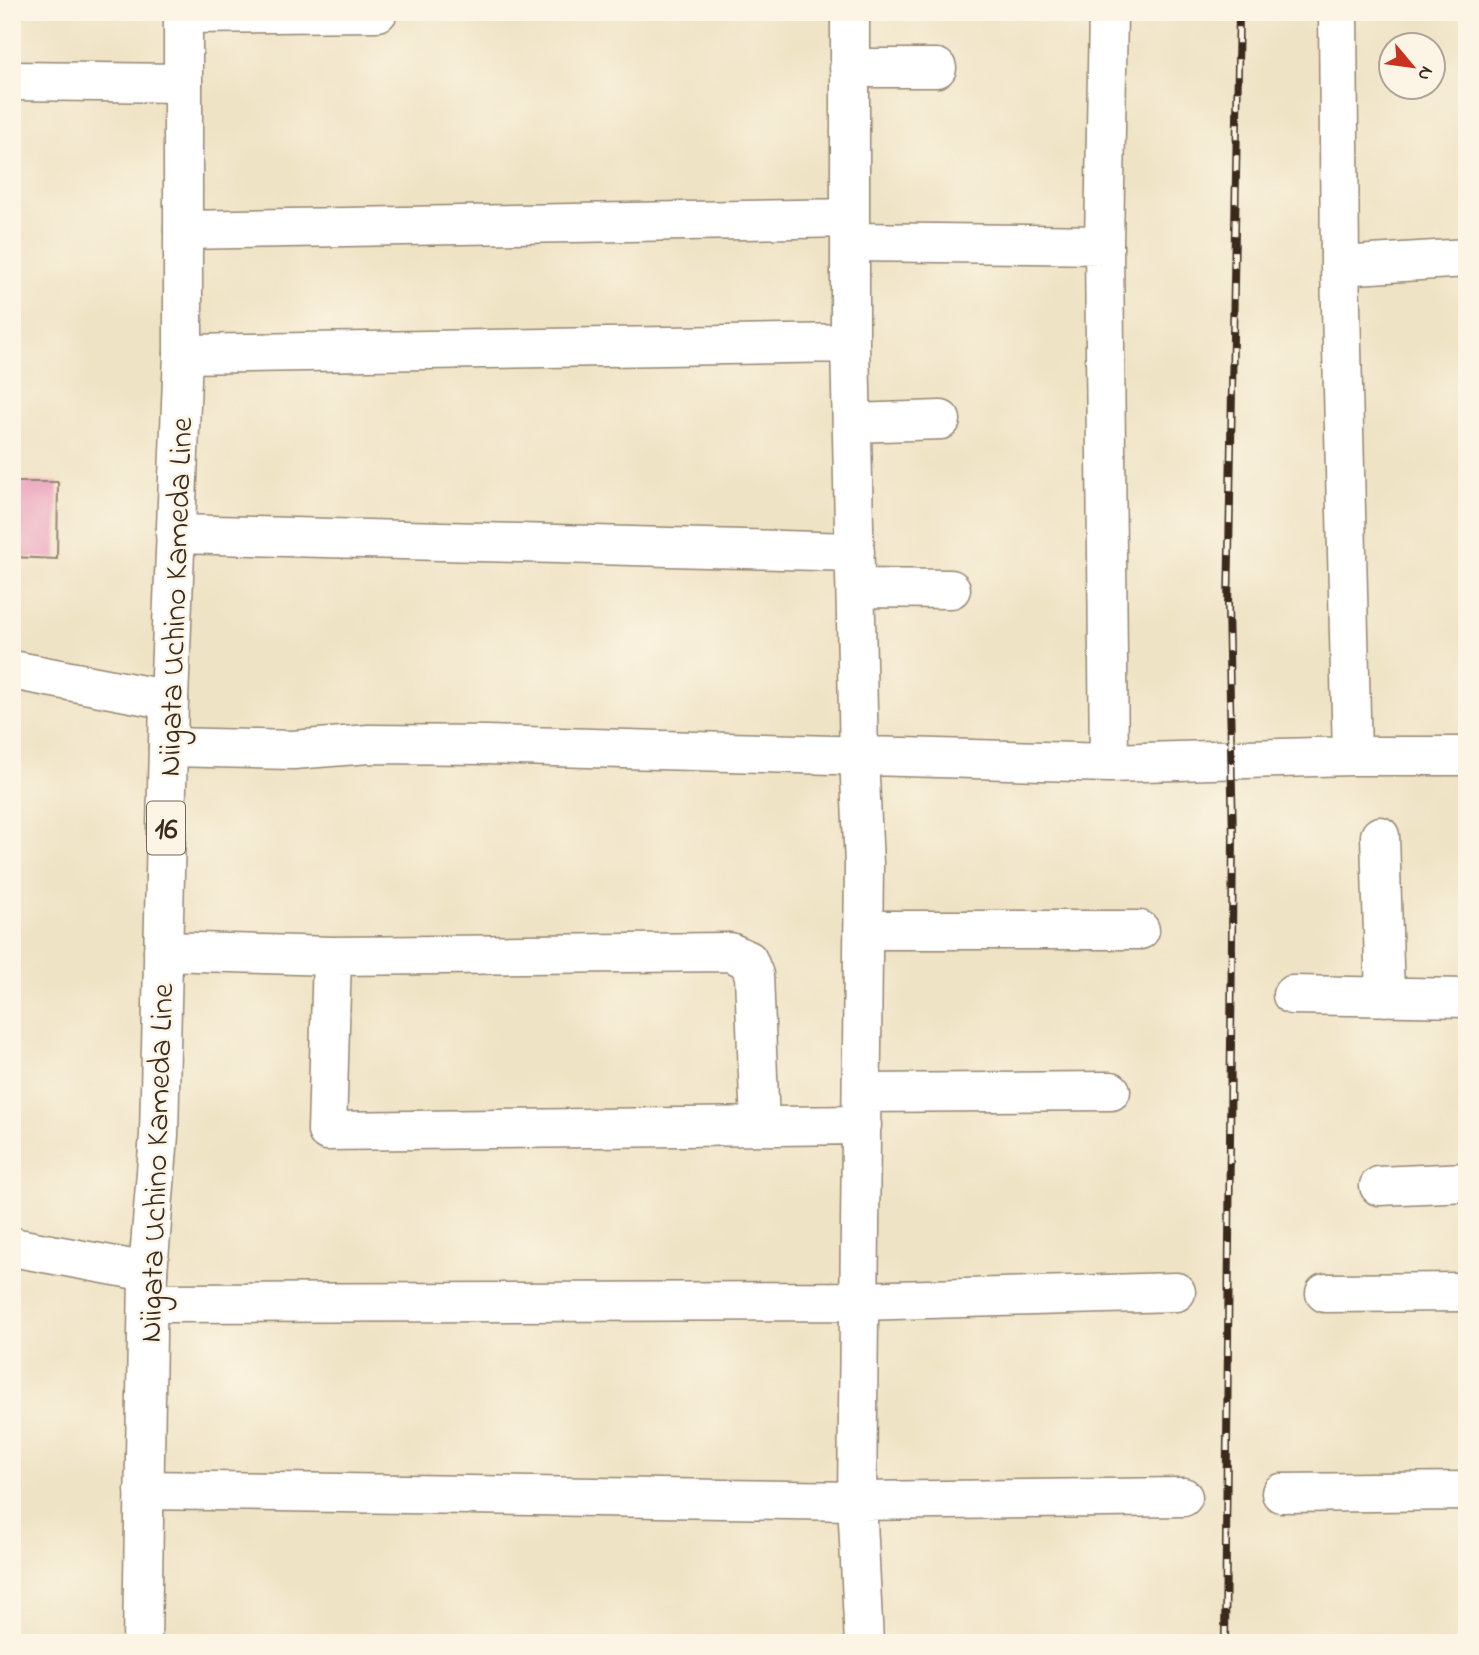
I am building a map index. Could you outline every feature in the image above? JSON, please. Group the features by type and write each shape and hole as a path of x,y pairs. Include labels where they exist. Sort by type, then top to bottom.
{"street":[{"path":"184,13 378,12"},
{"path":"850,12 850,343 859,757 864,864 857,1501 864,1643"},
{"path":"1108,12 1104,245 1109,763"},
{"path":"1338,12 1340,266 1352,756"},
{"name":"Niigata Uchino Kameda Line","path":"142,1643 148,1288 159,1135 169,700 183,354 184,13"},
{"path":"849,68 937,68"},
{"path":"12,81 183,83"},
{"path":"183,230 850,230 1104,245"},
{"path":"1340,266 1467,258"},
{"path":"183,354 850,343"},
{"path":"852,423 941,420"},
{"path":"176,534 856,570 951,589"},
{"path":"12,670 169,700"},
{"path":"168,747 293,750 369,744 487,745 1109,763 1352,756 1467,756"},
{"path":"1380,836 1385,997"},
{"path":"864,930 1140,930"},
{"path":"163,951 332,956 730,952 748,960 754,975 760,1126"},
{"path":"332,956 327,1131 760,1126 862,1109 1111,1091"},
{"path":"1292,995 1467,998"},
{"path":"1379,1186 1467,1182"},
{"path":"12,1247 148,1288 859,1301 1176,1292"},
{"path":"1325,1293 1467,1292"},
{"path":"144,1490 857,1501 1184,1497"},
{"path":"1281,1493 1467,1491"}],"building":[{"path":"12,482 58,482 57,559 12,557"}],"railway":[{"path":"1225,1643 1233,838 1228,607 1239,12"}]}
